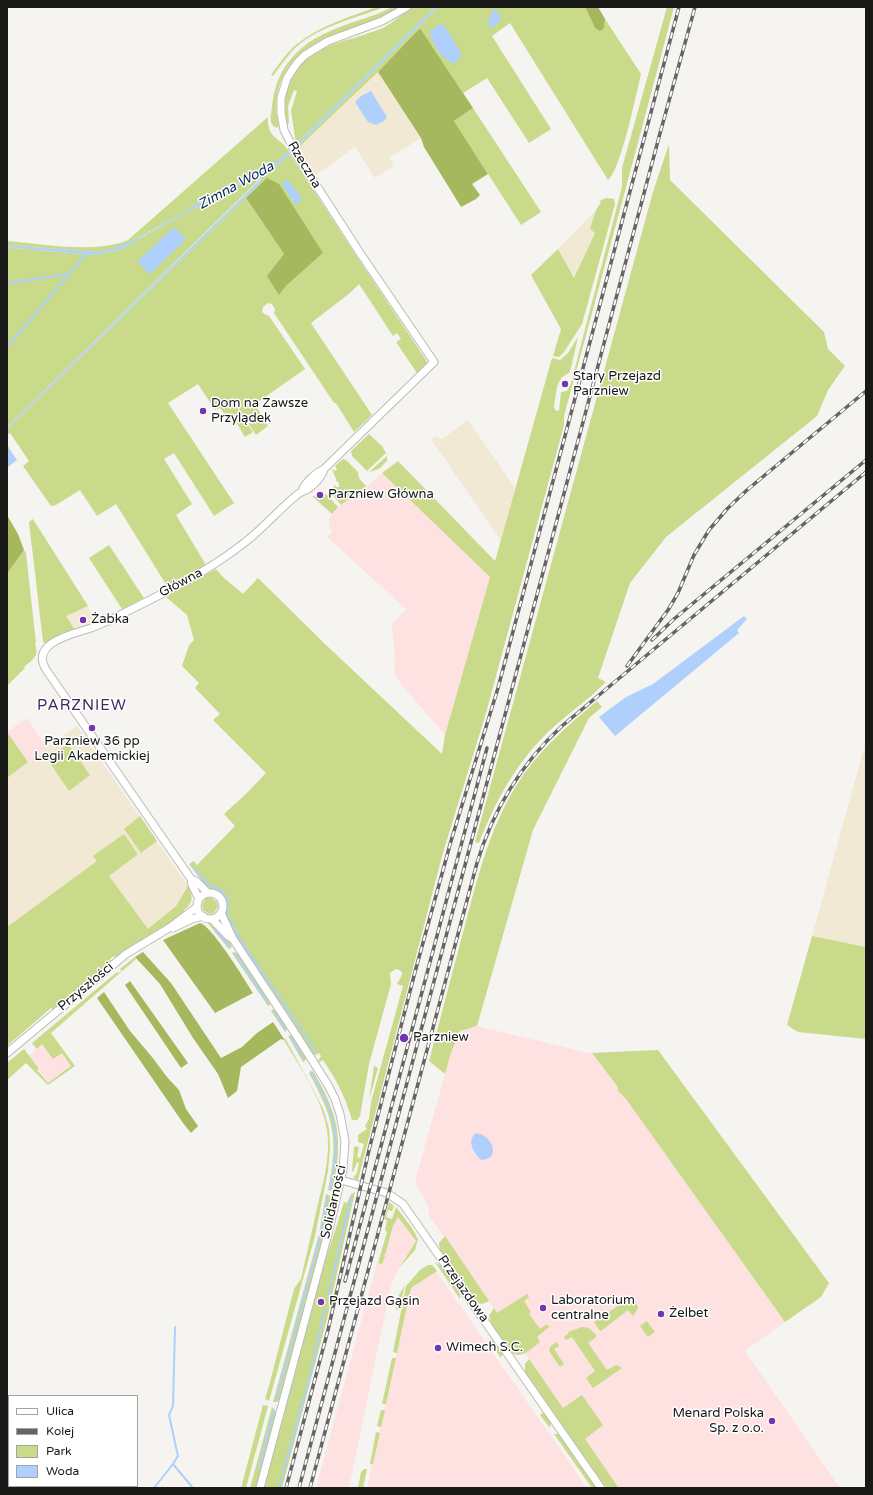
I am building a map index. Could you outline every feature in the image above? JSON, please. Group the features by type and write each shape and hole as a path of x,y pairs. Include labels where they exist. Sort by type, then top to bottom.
{"street":[{"name":"Rzeczna","path":"407,7 382,21 322,44 305,55 297,63 287,78 282,92 282,122 291,145 296,153 360,253 434,362"},
{"name":"Główna","path":"191,879 45,668 42,660 46,650 61,637 108,621 204,571 241,546 302,491 304,486 324,469 434,362"},
{"path":"191,879 197,882 208,893"},
{"path":"191,879 192,885 199,899"},
{"path":"208,893 214,893 221,898 223,905 221,913 212,919 203,916 197,907 199,899 208,893"},
{"name":"Przyszłości","path":"7,1053 126,954 169,928 197,907"},
{"name":"Solidarności","path":"221,913 231,933 232,939"},
{"name":"Przyszłości","path":"169,928 174,928 192,919 203,916"},
{"name":"Solidarności","path":"212,919 232,939 294,1030 335,1099 342,1120 345,1141 341,1180 260,1488"},
{"name":"Przejazdowa","path":"341,1180 387,1193 403,1204 601,1488"}],"shaded area":[{"path":"378,72 421,138 389,158 394,166 375,178 355,147 316,175 298,148"},
{"path":"596,210 590,229 595,233 574,279 558,249"},
{"path":"468,420 515,488 501,541 431,439 436,436 442,439"},
{"path":"381,474 383,474 490,577 445,735 401,684 394,672 395,659 392,625 406,609 327,537 332,532 329,525 329,519 332,514 341,505 366,486 367,487"},
{"path":"88,606 97,623 75,630 66,616"},
{"path":"27,718 47,747 28,762 7,732"},
{"path":"77,726 188,886 176,906 150,928 143,931 7,955 7,778"},
{"path":"866,741 866,947 812,936"},
{"path":"477,1026 592,1053 785,1322 745,1351 840,1488 618,1488 428,1214 429,1208 415,1181 451,1053 460,1031"},
{"path":"42,1044 62,1053 71,1066 48,1083 29,1056"},
{"path":"398,1217 416,1241 398,1270 391,1285 349,1488 316,1488 377,1263 382,1264 393,1226"},
{"path":"436,1271 587,1488 367,1488 411,1288"}],"green space":[{"path":"376,7 384,7 335,24 301,43 284,60 273,76 271,75 283,58 297,44 315,32 335,22"},
{"path":"392,7 400,7 379,19 322,40 299,56 289,67 281,81 276,104 279,126 277,128 274,127 271,122 271,116 275,92 279,78 285,66 293,56 314,39 326,33"},
{"path":"413,7 435,7 296,144 291,111 297,91 294,90 288,106 289,123 287,124 284,108 291,79 304,61 321,49 383,28"},
{"path":"438,7 585,7 595,28 604,28 605,19 641,74 623,147 613,173 608,180 510,23 492,36 551,129 529,143 487,78 463,93 420,28 378,72 298,148 297,146"},
{"path":"585,7 598,7 605,19 604,28 600,31 595,28"},
{"path":"667,7 674,7 564,416 564,425 486,713 442,856 358,1180 353,1178 357,1173 359,1163 357,1162 353,1172 352,1171 354,1148 355,1146 359,1147 357,1157 360,1158 364,1144 358,1142 358,1135 367,1129 365,1126 369,1119 371,1102 403,986 397,984 401,978 402,972 396,969 390,973 391,984 369,1064 360,1116 357,1120 352,1120 344,1096 332,1074 323,1060 318,1061 321,1056 319,1053 316,1055 313,1054 235,936 225,913 226,903 223,897 218,892 208,889 203,885 204,884 189,864 194,861 197,865 235,826 224,814 266,773 213,720 220,714 195,688 199,683 182,666 189,645 194,640 187,615 166,597 216,569 243,594 258,578 325,644 442,754 445,735 490,577 382,473 398,461 495,561 552,358 560,360 568,353 578,337 570,372 561,378 557,387 554,406 555,410 559,411 561,392 567,391 571,383 622,187 622,168"},
{"path":"420,28 473,108 454,121 488,174 472,184 480,195 476,199 461,207 424,147 421,138 378,72"},
{"path":"473,108 541,212 521,225 454,121"},
{"path":"268,117 268,124 271,133 289,151 277,162 121,247 108,251 95,252 7,245 7,241 52,246 84,247 114,244 128,240"},
{"path":"669,144 670,180 824,332 828,349 845,366 828,390 817,416 666,537 630,583 598,678 606,682 548,732 526,757 516,770 499,798 479,843 475,842 653,192"},
{"path":"290,154 426,360 427,364 417,373 396,342 401,339 397,333 393,336 359,284 350,293 311,323 372,415 354,432 336,403 334,403 274,313 275,309 272,304 268,303 263,307 262,312 269,316 305,369 255,404 268,426 256,435 237,406 253,432 245,437 236,422 231,423 220,408 215,410 198,384 168,403 234,503 214,516 174,453 164,459 192,504 176,515 206,565 167,586 116,504 97,516 80,490 56,505 51,506 23,466 29,461 10,433 7,435 7,429 258,185 267,171","holes":["246,198 323,253 286,286 279,295 279,263 284,254"]},
{"path":"261,173 263,175 260,179 7,427 7,247 91,255 121,249"},
{"path":"267,178 279,184 323,253 286,286 279,295 267,276 284,254 246,198"},
{"path":"606,198 614,199 615,204 582,324 564,352 559,357 553,356 561,329 531,275 558,249 574,278 595,233 590,229 596,210 601,202 599,201"},
{"path":"369,434 382,446 386,453 367,471 352,456 351,451"},
{"path":"387,456 387,461 379,469 369,472"},
{"path":"343,459 346,460 358,472 359,478 366,486 341,505 332,494 331,490 335,485 336,487 339,487 339,483 336,481 332,469 335,471 337,469 335,466"},
{"path":"326,494 338,507 332,514 312,496 323,497 323,495"},
{"path":"7,515 18,534 24,550 7,574"},
{"path":"33,519 88,606 66,616 75,630 64,632 46,643 43,642 29,522"},
{"path":"109,545 144,598 122,609 89,558"},
{"path":"24,550 26,553 36,655 7,686 7,574"},
{"path":"597,701 602,707 589,718 533,830 477,1026 460,1031 451,1053 445,1074 429,1061 474,892 491,837 516,786 533,762 564,730"},
{"path":"7,732 28,762 7,778"},
{"path":"68,744 90,775 69,791 47,759"},
{"path":"140,816 157,841 141,853 124,829"},
{"path":"124,834 137,855 109,876 148,929 176,906 188,886 192,896 190,905 184,910 185,913 141,940 116,958 114,956 110,959 111,962 54,1010 51,1008 7,1046 7,927 97,861 93,856"},
{"path":"206,898 212,898 217,902 218,907 214,913 209,914 203,910 202,904"},
{"path":"206,921 210,922 220,930 232,947 229,949"},
{"path":"200,923 212,933 220,943 253,993 215,1013 163,940"},
{"path":"812,936 866,947 866,1039 798,1032 787,1025"},
{"path":"143,952 171,983 221,1058 242,1047 257,1033 273,1022 284,1039 281,1039 241,1067 237,1091 228,1098 218,1074 193,1038 160,984 135,957"},
{"path":"232,953 238,953 270,1001 270,1005 268,1006"},
{"path":"135,957 136,959 51,1033 75,1066 48,1085 26,1063 7,1080 7,1063 24,1049 39,1069 37,1070 48,1083 71,1066 62,1053 53,1059 42,1044 37,1049 32,1043 117,972 122,971 120,969"},
{"path":"130,981 188,1063 181,1068 125,985"},
{"path":"104,992 130,1031 179,1090 186,1109 198,1126 191,1133 97,998"},
{"path":"273,1009 276,1010 288,1028 285,1032 271,1011"},
{"path":"291,1035 306,1058 303,1062 288,1036"},
{"path":"285,1038 314,1091 324,1111 329,1129 330,1149 328,1171 315,1236 269,1401 265,1399 294,1289 301,1279 324,1179 328,1150 327,1130 320,1106 310,1084 284,1040"},
{"path":"658,1050 829,1283 821,1297 785,1322 592,1053"},
{"path":"374,1066 378,1068 369,1100"},
{"path":"313,1071 329,1101 337,1128 338,1157 332,1191 328,1190 333,1156 332,1129 324,1103 309,1073"},
{"path":"355,1192 327,1319 282,1488 264,1488 324,1263 344,1202 347,1203 351,1194"},
{"path":"326,1194 331,1196 324,1234 280,1399 277,1402 273,1402 319,1234"},
{"path":"389,1202 394,1206 392,1211 388,1210 386,1217 392,1219 396,1207 412,1228 418,1239 415,1250 400,1267 416,1241 398,1217 393,1226 385,1255 383,1255 385,1256 382,1264 378,1263 387,1232 385,1230 387,1220 384,1219"},
{"path":"445,1236 489,1301 482,1304 475,1301 440,1251 439,1243"},
{"path":"435,1262 439,1264 452,1278 459,1290 460,1299"},
{"path":"428,1265 432,1265 437,1271 411,1288 397,1353 393,1352 406,1286 420,1270"},
{"path":"405,1285 399,1310 396,1309 399,1295"},
{"path":"527,1294 529,1297 524,1301 531,1312 529,1314 540,1329 547,1324 549,1327 537,1337 540,1342 529,1351 518,1355 510,1351 492,1325 489,1316 494,1308 497,1313"},
{"path":"632,1299 636,1302 638,1308 633,1316 628,1310 600,1331 594,1322 627,1300"},
{"path":"647,1321 655,1332 648,1337 640,1326"},
{"path":"582,1327 589,1328 596,1335 596,1337 588,1343 607,1370 616,1365 622,1368 593,1388 586,1378 595,1371 572,1337 566,1340 564,1337 569,1333 568,1332"},
{"path":"488,1339 495,1341 503,1352 501,1358"},
{"path":"556,1342 559,1346 554,1349 564,1364 560,1367 549,1351 550,1347"},
{"path":"392,1358 396,1358 386,1404 382,1404"},
{"path":"529,1359 563,1408 582,1395 603,1425 585,1439 618,1487 608,1488 604,1485 525,1372 525,1364"},
{"path":"263,1405 268,1406 246,1488 241,1488"},
{"path":"272,1407 275,1410 276,1415 257,1488 250,1488"},
{"path":"381,1410 385,1410 381,1427 377,1426"},
{"path":"542,1413 546,1414 551,1422 550,1428 540,1415"},
{"path":"376,1432 380,1433 373,1464 370,1464"},
{"path":"554,1434 558,1434 562,1437 598,1488 592,1488"},
{"path":"364,1469 367,1469 363,1488 358,1488 361,1472"}],"water":[{"path":"435,7 438,7 297,146 296,144"},
{"path":"493,9 497,11 501,19 491,28 488,23"},
{"path":"441,24 444,25 461,53 461,57 454,63 446,60 442,56 430,35 430,31"},
{"path":"371,91 387,117 384,121 376,125 368,122 355,102 361,96"},
{"path":"289,151 290,154 267,171 258,185 7,429 7,427 260,180 262,175 261,173 209,200 121,249 91,255 7,247 7,245 95,252 107,250 140,237 201,201 260,173"},
{"path":"286,180 289,181 302,199 297,204 295,204 283,186 283,183"},
{"path":"175,228 185,238 184,241 151,273 148,273 138,262 172,229"},
{"path":"7,445 17,460 7,468"},
{"path":"744,616 747,619 737,630 739,633 615,736 599,717 626,697 653,684"},
{"path":"476,1133 481,1134 486,1138 492,1146 492,1156 488,1159 481,1160 472,1147 471,1143 473,1136"}],"waterway":[{"path":"7,347 87,253"},
{"path":"7,283 69,274"},
{"path":"194,868 208,884 220,890 225,896 228,903 227,914 241,941 316,1051"},
{"path":"215,930 229,946"},
{"path":"235,954 267,1002"},
{"path":"274,1012 285,1029"},
{"path":"291,1038 303,1058"},
{"path":"311,1072 329,1108 336,1138 335,1163 330,1189"},
{"path":"328,1297 351,1197"},
{"path":"276,1400 321,1234 327,1198"},
{"path":"279,1488 312,1369 325,1309"},
{"path":"154,1488 178,1456 169,1415 173,1406 175,1327"},
{"path":"259,1468 274,1410"},
{"path":"173,1464 193,1488"}],"railway":[{"path":"286,1488 328,1330 369,1150 415,972 451,841 498,688 679,7"},
{"path":"299,1488 695,7"},
{"path":"627,666 668,610 678,593 694,555 709,530 727,509 747,490 866,391"},
{"path":"652,640 674,619 866,460"},
{"path":"310,1488 477,863 491,825 500,806 521,772 547,741 562,726 866,472"},
{"path":"345,1281 487,748"}],"place":[{"name":"Stary Przejazd Parzniew","path":"565,384"},
{"name":"Dom na Zawsze Przylądek","path":"203,411"},
{"name":"Parzniew Główna","path":"320,495"},
{"name":"Żabka","path":"83,620"},
{"name":"Parzniew 36 pp Legii Akademickiej","path":"92,728"},
{"name":"Parzniew","path":"404,1038"},
{"name":"Przejazd Gąsin","path":"321,1302"},
{"name":"Laboratorium centralne","path":"543,1308"},
{"name":"Żelbet","path":"661,1314"},
{"name":"Wimech S.C.","path":"438,1348"},
{"name":"Menard Polska Sp. z o.o.","path":"772,1421"}],"district":[{"name":"PARZNIEW","path":"82,706"}],"water label":[{"name":"Zimna Woda","path":"236,186"}]}
